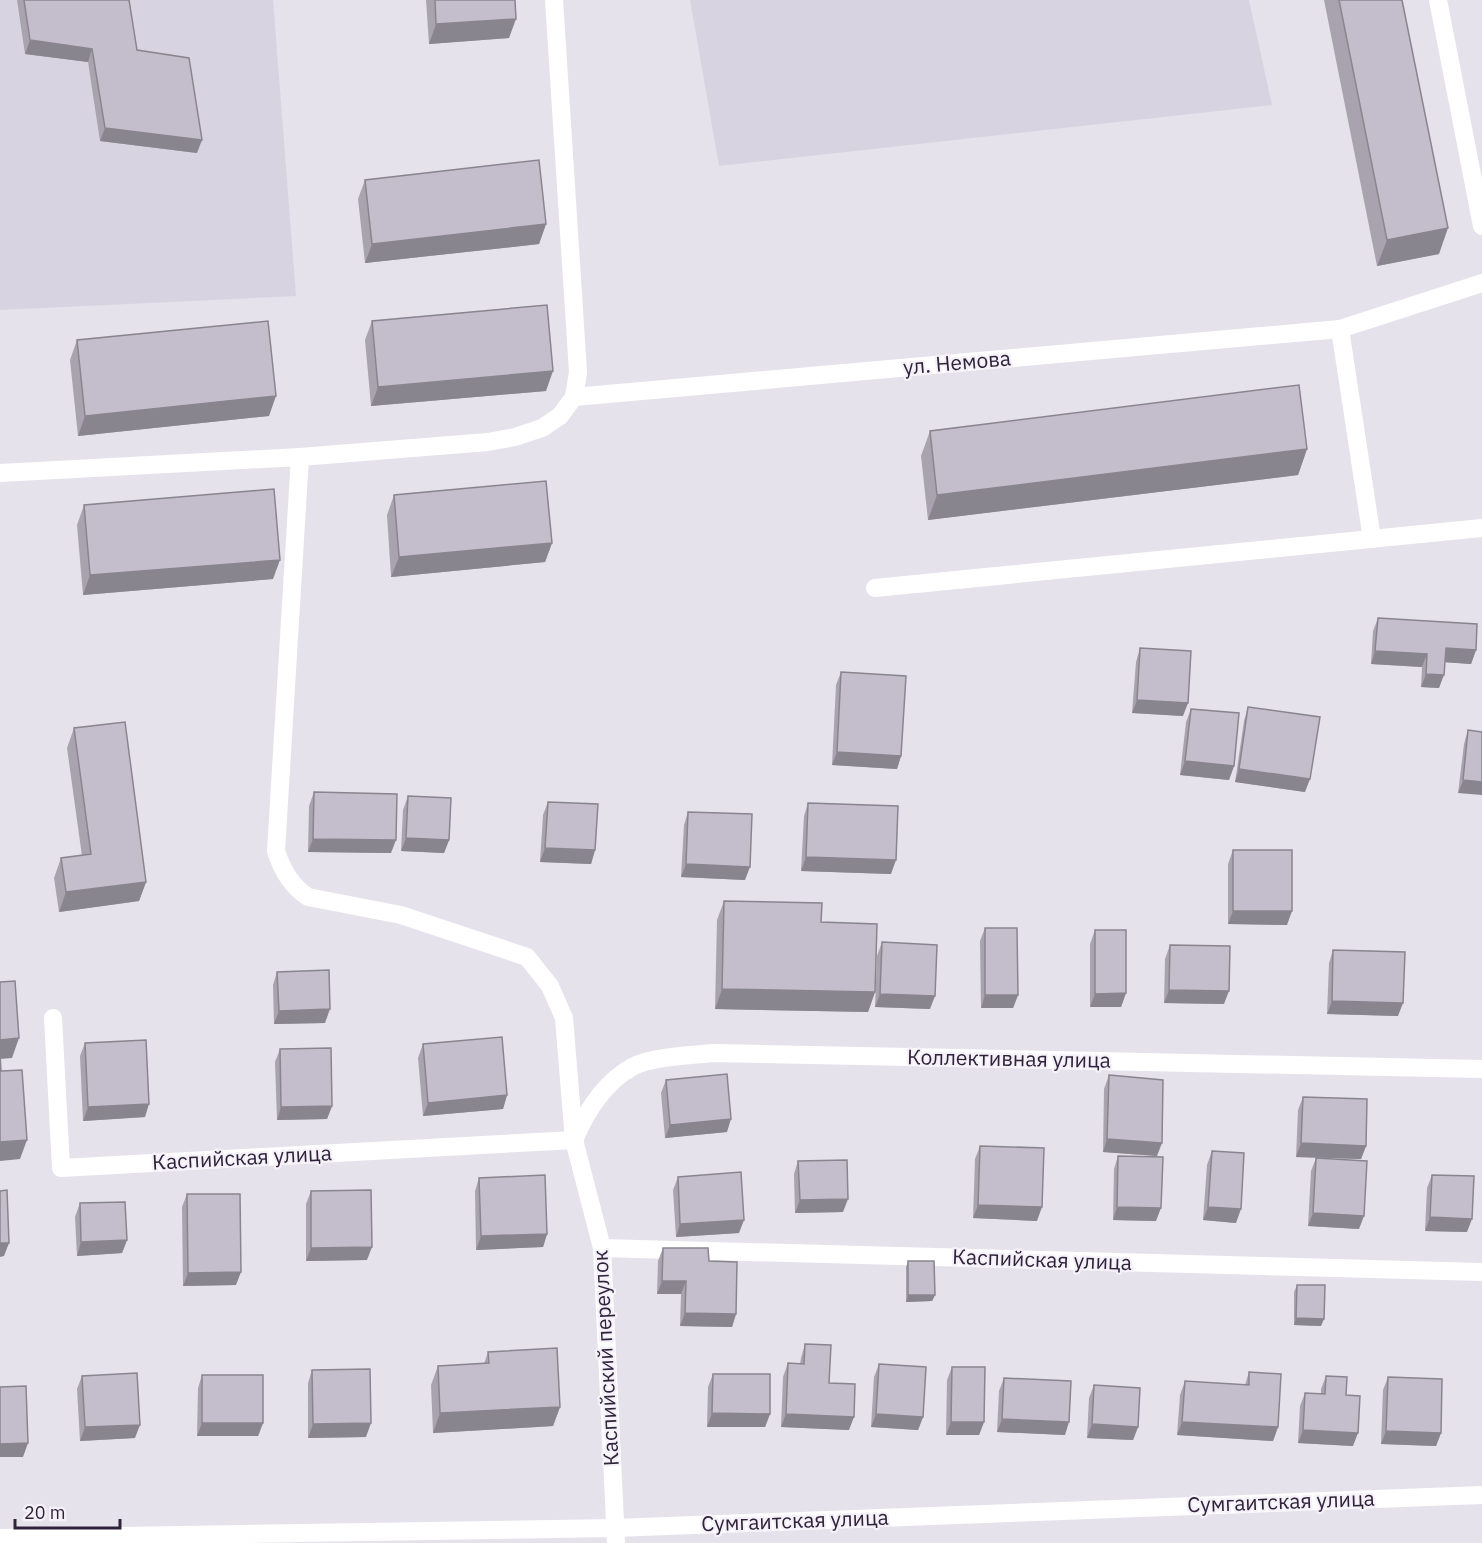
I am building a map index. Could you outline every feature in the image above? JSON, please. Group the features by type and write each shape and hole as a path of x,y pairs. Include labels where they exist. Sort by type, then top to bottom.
{"street":[{"path":"0,473 300,457 488,442 515,437 542,428 560,416 574,397 578,372 554,0"},
{"path":"1438,0 1482,226"},
{"name":"ул. Немова","path":"574,397 1340,329 1482,283"},
{"path":"1340,329 1372,539"},
{"name":"Каспийский переулок","path":"300,457 276,851 281,866 297,890 308,897 401,915 527,957 550,986 564,1018 574,1140 602,1248 615,1536"},
{"path":"875,588 1482,528"},
{"name":"Каспийская улица","path":"53,1018 61,1168 574,1140"},
{"name":"Коллективная улица","path":"574,1140 597,1098 613,1081 633,1066 675,1056 725,1053 1482,1069"},
{"name":"Каспийская улица","path":"602,1248 1482,1272"},
{"name":"Сумгаитская улица","path":"0,1538 615,1536 1482,1494"}],"shaded area":[{"path":"0,0 273,0 296,296 0,310"},
{"path":"690,0 1249,0 1272,105 719,166"}],"building":[{"path":"24,0 129,0 137,50 189,58 202,140 105,128 92,49 30,40"},
{"path":"435,0 515,0 516,19 436,24"},
{"path":"1339,0 1402,0 1448,228 1387,240"},
{"path":"539,160 546,224 372,244 365,180"},
{"path":"547,305 553,371 378,387 372,321"},
{"path":"268,321 276,396 85,416 77,340"},
{"path":"1299,385 1307,449 937,495 930,431"},
{"path":"546,481 552,543 399,557 394,495"},
{"path":"274,489 280,560 90,575 84,505"},
{"path":"1378,618 1477,624 1476,650 1446,648 1444,675 1426,674 1427,654 1375,651"},
{"path":"1140,648 1191,651 1188,703 1137,700"},
{"path":"841,672 906,676 901,756 837,752"},
{"path":"1248,707 1320,717 1310,779 1239,769"},
{"path":"1191,709 1239,713 1234,766 1185,761"},
{"path":"125,722 146,882 66,892 61,858 91,854 74,728"},
{"path":"1468,730 1482,732 1482,782 1463,780"},
{"path":"314,792 397,794 396,840 313,839"},
{"path":"408,796 451,798 449,840 406,838"},
{"path":"548,802 598,804 595,850 545,848"},
{"path":"808,803 898,806 896,860 806,857"},
{"path":"688,812 752,814 750,867 686,864"},
{"path":"1233,850 1292,850 1292,911 1233,911"},
{"path":"724,901 822,903 821,922 877,924 875,992 722,989"},
{"path":"985,928 1017,928 1018,995 985,995"},
{"path":"1095,930 1126,930 1126,993 1095,994"},
{"path":"882,942 937,945 935,996 880,994"},
{"path":"1170,945 1230,946 1229,991 1169,990"},
{"path":"1333,950 1405,952 1403,1003 1332,1001"},
{"path":"329,970 330,1009 279,1011 277,972"},
{"path":"15,981 19,1038 0,1040 0,982"},
{"path":"502,1037 507,1095 428,1103 423,1044"},
{"path":"146,1040 149,1104 88,1107 85,1043"},
{"path":"331,1048 332,1106 281,1107 280,1049"},
{"path":"0,1055 1,1071 22,1070 27,1140 0,1142"},
{"path":"727,1074 731,1119 670,1125 666,1080"},
{"path":"1109,1075 1163,1080 1162,1143 1107,1139"},
{"path":"1303,1097 1367,1099 1366,1146 1301,1143"},
{"path":"980,1146 1044,1148 1042,1207 978,1205"},
{"path":"1212,1151 1244,1153 1241,1209 1208,1207"},
{"path":"1118,1156 1163,1157 1161,1208 1117,1207"},
{"path":"1316,1158 1367,1161 1364,1216 1313,1213"},
{"path":"847,1160 848,1199 800,1200 798,1161"},
{"path":"741,1172 744,1220 680,1224 678,1177"},
{"path":"545,1175 547,1234 481,1236 479,1178"},
{"path":"1432,1175 1474,1176 1472,1219 1430,1217"},
{"path":"7,1190 9,1243 0,1243 0,1191"},
{"path":"371,1190 372,1247 311,1248 311,1191"},
{"path":"187,1194 240,1194 241,1272 188,1273"},
{"path":"125,1202 127,1240 81,1242 80,1203"},
{"path":"663,1248 708,1248 709,1261 737,1262 736,1314 685,1313 686,1281 662,1281"},
{"path":"908,1261 934,1261 935,1295 908,1295"},
{"path":"1297,1285 1325,1285 1324,1319 1296,1318"},
{"path":"805,1344 831,1345 829,1383 855,1384 854,1417 786,1414 788,1363 804,1364"},
{"path":"557,1348 560,1407 440,1413 438,1366 489,1363 488,1352"},
{"path":"879,1364 926,1367 923,1417 876,1414"},
{"path":"952,1367 985,1367 984,1422 951,1422"},
{"path":"370,1369 371,1423 313,1424 312,1370"},
{"path":"1249,1372 1281,1374 1278,1427 1182,1422 1185,1381 1249,1385"},
{"path":"137,1373 140,1425 85,1427 82,1376"},
{"path":"713,1374 770,1374 770,1414 712,1413"},
{"path":"202,1375 263,1375 263,1423 202,1423"},
{"path":"1326,1376 1347,1377 1346,1395 1360,1396 1358,1433 1303,1430 1305,1393 1325,1394"},
{"path":"1388,1377 1442,1379 1441,1433 1386,1431"},
{"path":"1004,1378 1071,1381 1069,1422 1002,1419"},
{"path":"1094,1385 1140,1388 1138,1427 1092,1424"},
{"path":"26,1386 28,1443 0,1444 0,1387"}]}
